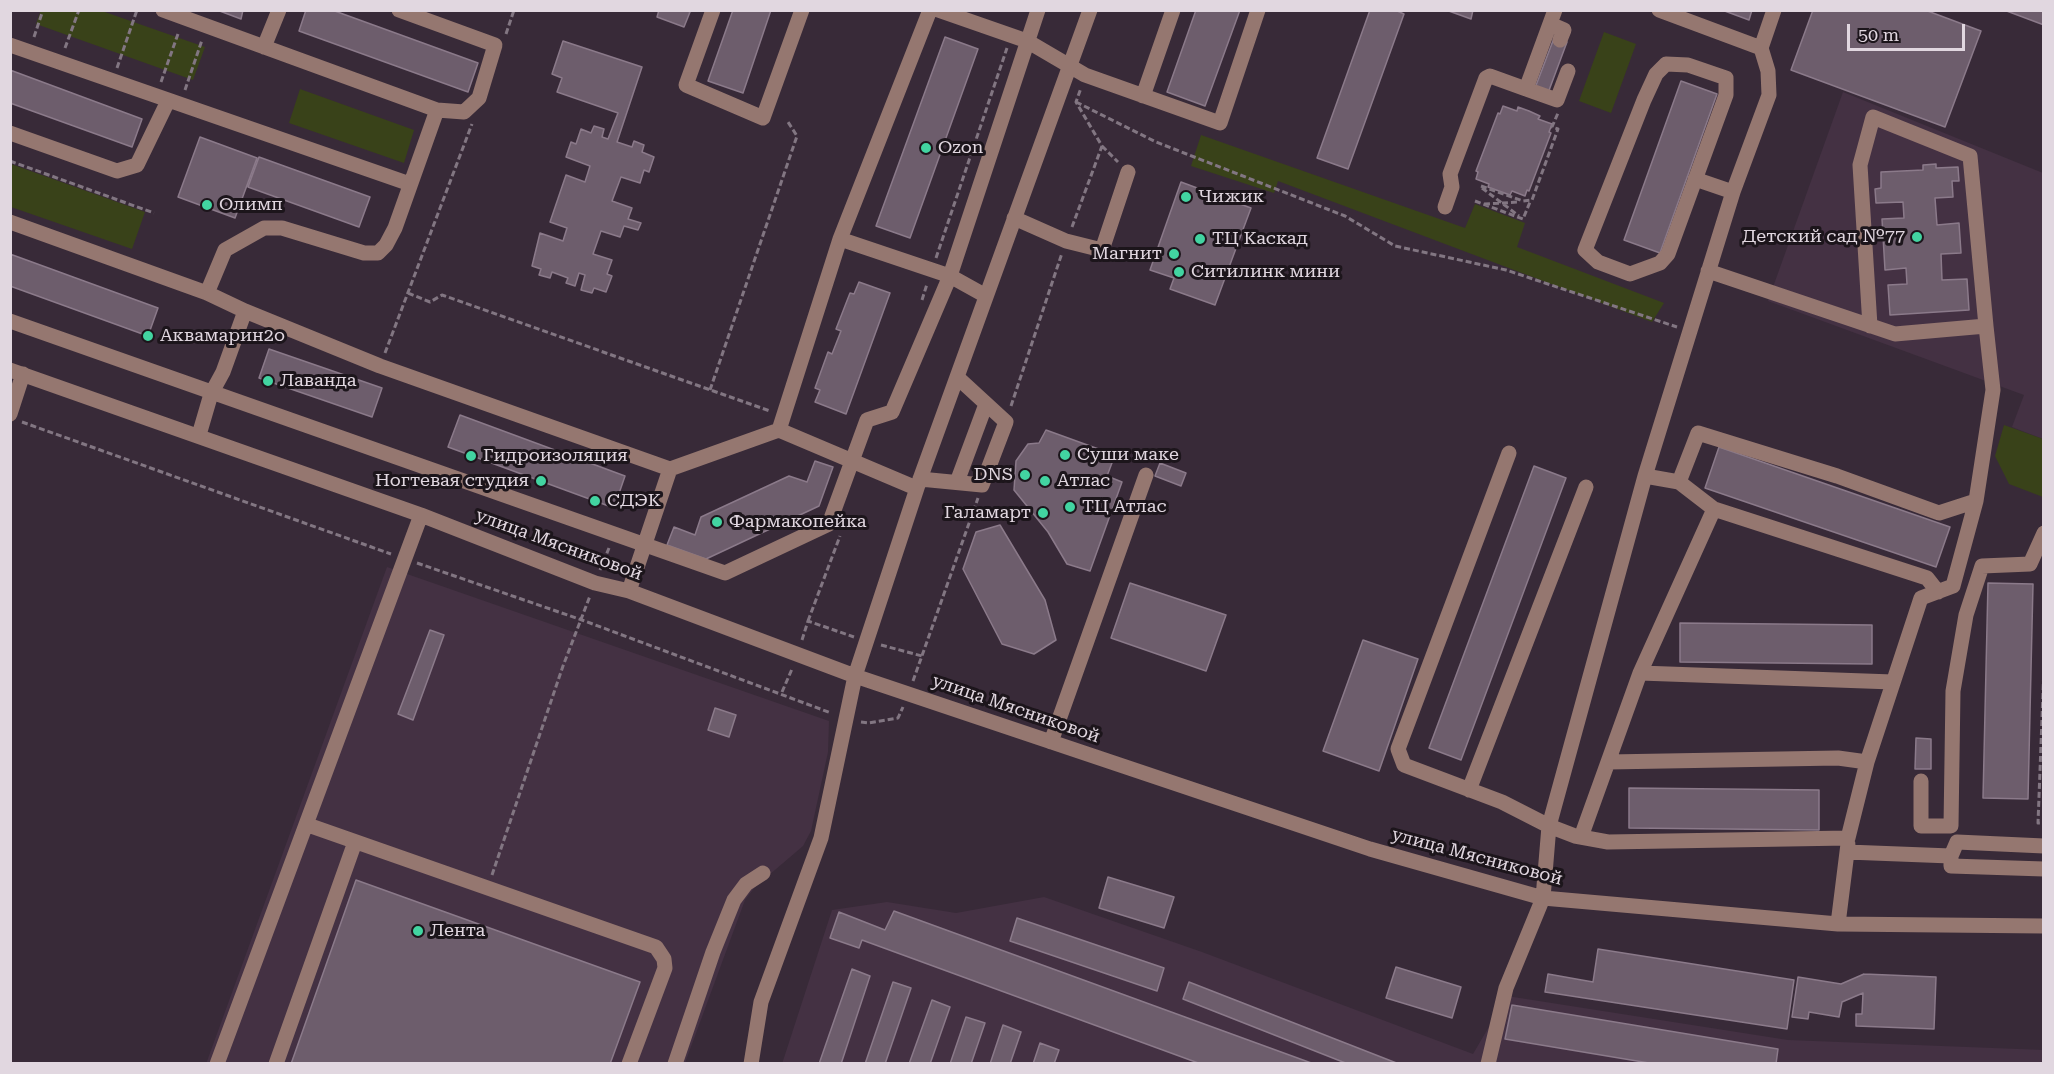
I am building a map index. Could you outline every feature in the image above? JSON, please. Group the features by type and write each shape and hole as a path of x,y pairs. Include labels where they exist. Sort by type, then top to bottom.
{"street":[{"path":"163,10 437,110 465,112 479,98 495,45 399,10"},
{"path":"264,47 279,10"},
{"path":"713,10 686,85 764,118 802,10"},
{"path":"10,222 207,293 245,311 380,366 670,469 781,423 840,239 930,10"},
{"path":"938,10 1027,40 1069,66 1143,96 1220,123 1258,10"},
{"path":"10,321 211,394 398,456 643,546 725,573 829,524 854,461 867,420 892,412 950,276 1038,10"},
{"path":"751,1064 761,1002 821,838 855,676 866,641 918,483 1090,10"},
{"path":"1143,96 1173,10"},
{"path":"1659,10 1761,48"},
{"path":"1488,1064 1506,988 1543,898 1549,826 1645,476 1707,271 1769,95 1768,71 1761,48 1774,10"},
{"path":"1526,89 1552,17 1564,30 1560,40"},
{"path":"10,45 410,184"},
{"path":"1666,64 1688,64 1726,78 1726,94 1695,179 1668,254 1660,263 1630,274 1598,262 1585,250 1644,100 1656,74 1666,64"},
{"path":"1444,207 1452,187 1450,174 1486,78 1490,76 1557,100 1568,71"},
{"path":"10,133 117,171 137,165 168,101"},
{"path":"207,293 225,250 264,228 282,228 364,253 378,253 386,245 395,228 437,110"},
{"path":"1838,924 1847,845 1867,762 1921,598 1953,586 1976,501 1993,390 1970,156 1873,117 1860,165 1870,326"},
{"path":"1014,218 1066,241 1102,250 1128,172"},
{"path":"1695,179 1733,192"},
{"path":"840,239 950,276 986,296"},
{"path":"1707,271 1895,334 1986,326"},
{"path":"199,435 211,394 223,372 245,311"},
{"path":"10,414 17,372"},
{"name":"улица Мясниковой","path":"17,372 421,515 595,583 629,591 855,676 1370,849 1543,898 1838,924 2043,926"},
{"path":"781,423 854,461 918,483 957,482 982,485 1006,422 957,377"},
{"path":"957,482 986,404"},
{"path":"1679,482 1698,433 1837,476 1939,513 1976,501"},
{"path":"1509,453 1398,749 1404,765 1502,802 1549,826 1581,837 1608,842 1847,845 1951,856"},
{"path":"629,591 670,469"},
{"path":"1051,742 1146,475"},
{"path":"1645,476 1679,482 1714,509 1927,578 1938,592"},
{"path":"1469,790 1586,487"},
{"path":"1581,837 1640,673 1714,509"},
{"path":"217,1064 308,825 421,515"},
{"path":"1921,782 1921,826 1951,826 1953,691 1966,615 1982,566 2031,564 2043,532"},
{"path":"1640,673 1893,682"},
{"path":"1608,762 1838,758 1867,762"},
{"path":"308,825 656,947 665,968 629,1064"},
{"path":"276,1064 355,842"},
{"path":"2043,846 1957,842 1951,856 1951,866 2043,869"},
{"path":"675,1064 713,952 734,900 746,884 763,873"}],"path":[{"path":"28,51 44,10"},
{"path":"60,62 79,10"},
{"path":"113,81 138,10"},
{"path":"495,45 501,47 514,10"},
{"path":"168,101 184,18"},
{"path":"168,101 207,27"},
{"path":"1077,102 1166,147 1345,216 1395,246 1506,270 1690,332"},
{"path":"380,366 472,124 465,112"},
{"path":"1523,219 1558,129 1552,127 1558,112"},
{"path":"710,390 797,136 788,122"},
{"path":"1102,146 1128,172"},
{"path":"10,161 154,213"},
{"path":"1523,201 1480,186 1523,219"},
{"path":"1475,201 1523,219"},
{"path":"1482,204 1530,201"},
{"path":"1496,203 1505,213"},
{"path":"1505,213 1511,210"},
{"path":"408,293 430,302 442,295 710,390 781,423"},
{"path":"782,692 808,621 866,641 922,656"},
{"path":"487,888 577,626"},
{"path":"2043,666 2038,823 2043,823"}],"shaded area":[{"name":"Детский сад №77","path":"1843,92 2043,173 2043,439 2012,427 2024,395 1768,301"},
{"path":"387,567 829,721 828,752 811,831 803,846 755,887 745,900 685,1063 206,1064"},
{"path":"1044,897 1202,952 1473,1054 1507,996 1788,1040 2044,1050 2043,1064 782,1064 832,910 887,902 956,913"}],"green space":[{"path":"41,10 102,11 205,47 193,80 36,24"},
{"path":"1604,32 1636,44 1611,113 1579,101"},
{"path":"300,89 414,130 404,163 289,123"},
{"path":"1201,135 1465,228 1475,204 1525,223 1517,247 1664,303 1652,322 1278,181 1274,193 1191,166"},
{"path":"11,164 145,212 132,249 11,207"},
{"path":"2004,425 2043,439 2043,497 2009,484 1995,456"}],"building":[{"path":"217,10 243,10 241,19"},
{"path":"306,10 332,10 478,63 468,92 299,31"},
{"path":"659,10 690,12 684,27 657,17"},
{"path":"733,10 771,10 743,93 708,81"},
{"path":"1196,10 1240,10 1205,106 1167,92"},
{"path":"1370,10 1395,10 1404,14 1348,169 1317,158"},
{"path":"1446,10 1473,10 1471,19"},
{"path":"1722,10 1752,10 1749,20"},
{"path":"1813,10 1925,10 1981,31 1945,127 1791,70"},
{"path":"2004,10 2044,10 2044,25"},
{"path":"945,37 978,49 910,238 876,226"},
{"path":"1554,38 1567,42 1548,93 1535,88"},
{"path":"563,41 642,67 617,142 632,147 634,141 644,145 642,152 654,157 649,172 644,170 640,183 621,177 612,201 632,208 628,219 641,223 638,230 624,226 620,237 601,231 593,254 612,260 607,274 612,276 606,292 594,288 592,293 581,290 585,275 579,273 575,286 566,283 568,278 552,272 550,278 539,275 541,269 532,266 540,233 563,241 567,228 550,222 566,175 585,182 590,166 566,157 571,142 576,144 581,129 591,133 594,126 604,129 602,137 608,139 618,113 557,92 562,78 552,74"},
{"path":"10,70 142,119 132,147 10,103"},
{"path":"1681,81 1717,94 1660,253 1624,240"},
{"path":"1503,106 1517,111 1518,107 1529,111 1540,116 1538,119 1552,124 1549,132 1551,133 1525,196 1512,191 1510,195 1488,187 1489,184 1476,179 1478,172 1476,171 1498,113 1500,114"},
{"path":"200,137 257,158 235,218 178,197"},
{"path":"259,157 370,197 359,227 248,187"},
{"path":"1936,164 1936,168 1958,167 1959,181 1952,181 1953,197 1935,198 1937,225 1959,223 1961,253 1941,254 1942,280 1967,279 1969,310 1890,315 1888,285 1907,284 1906,268 1885,270 1882,219 1904,218 1903,202 1876,203 1875,189 1881,188 1881,172 1923,170 1923,165"},
{"name":"ТЦ Каскад","path":"1181,182 1251,208 1215,305 1170,289 1174,278 1150,270"},
{"path":"10,254 158,308 148,336 10,286"},
{"path":"859,282 890,293 846,414 815,402 820,390 815,388 828,352 832,354 841,331 836,329 850,293 854,294"},
{"path":"269,349 382,388 372,417 259,378"},
{"path":"460,415 625,476 614,508 448,447"},
{"name":"ТЦ Атлас","path":"1046,430 1115,455 1107,476 1122,482 1090,571 1067,564 1048,532 1014,490 1016,461 1028,444 1039,443"},
{"path":"1719,447 1950,527 1936,567 1705,488"},
{"path":"815,461 833,467 819,506 706,559 667,545 674,527 695,535 701,517 789,476 807,482"},
{"path":"1160,463 1186,473 1181,486 1155,476"},
{"path":"1534,466 1566,478 1461,760 1429,748"},
{"path":"1000,525 1045,600 1056,640 1034,654 1002,644 963,569 976,532"},
{"path":"1130,583 1226,615 1206,671 1111,638"},
{"path":"1988,583 2033,584 2028,799 1983,798"},
{"path":"1680,623 1872,625 1872,664 1680,662"},
{"path":"430,630 444,635 413,720 398,714"},
{"path":"1363,640 1418,659 1379,771 1323,751"},
{"path":"715,708 736,715 729,737 708,730"},
{"path":"1916,738 1931,739 1931,769 1915,769"},
{"path":"1629,788 1819,790 1819,830 1629,828"},
{"path":"1108,877 1174,897 1164,928 1099,908"},
{"name":"Лента","path":"356,880 640,982 610,1064 291,1064"},
{"path":"894,911 1314,1064 1201,1064 862,940 859,948 830,938 839,912 885,930"},
{"path":"1017,918 1164,968 1157,991 1010,941"},
{"path":"1598,949 1794,980 1787,1029 1545,992 1548,974 1593,982"},
{"path":"1396,967 1461,987 1452,1018 1386,998"},
{"path":"852,969 870,976 841,1064 819,1064"},
{"path":"1864,974 1936,977 1934,1029 1856,1026 1856,1014 1862,1014 1863,993 1842,1002 1839,1017 1809,1012 1808,1019 1792,1017 1798,977 1841,984"},
{"path":"893,982 911,988 885,1064 865,1064"},
{"path":"1189,982 1399,1064 1348,1064 1183,999"},
{"path":"932,1000 950,1007 930,1064 909,1064"},
{"path":"1512,1005 1778,1049 1776,1064 1655,1064 1505,1039"},
{"path":"966,1017 985,1023 971,1064 950,1064"},
{"path":"1003,1025 1021,1032 1010,1064 990,1064"},
{"path":"1040,1043 1059,1050 1054,1064 1033,1064"}],"place":[{"name":"Ozon","path":"926,148"},
{"name":"Чижик","path":"1186,197"},
{"name":"Олимп","path":"207,205"},
{"name":"Детский сад №77","path":"1917,237"},
{"name":"ТЦ Каскад","path":"1200,239"},
{"name":"Магнит","path":"1174,254"},
{"name":"Ситилинк мини","path":"1179,272"},
{"name":"Аквамарин2о","path":"148,336"},
{"name":"Лаванда","path":"268,381"},
{"name":"Суши маке","path":"1065,455"},
{"name":"Гидроизоляция","path":"471,456"},
{"name":"DNS","path":"1025,475"},
{"name":"Ногтевая студия","path":"541,481"},
{"name":"Атлас","path":"1045,481"},
{"name":"СДЭК","path":"595,501"},
{"name":"ТЦ Атлас","path":"1070,507"},
{"name":"Галамарт","path":"1043,513"},
{"name":"Фармакопейка","path":"717,522"},
{"name":"Лента","path":"418,931"}]}
